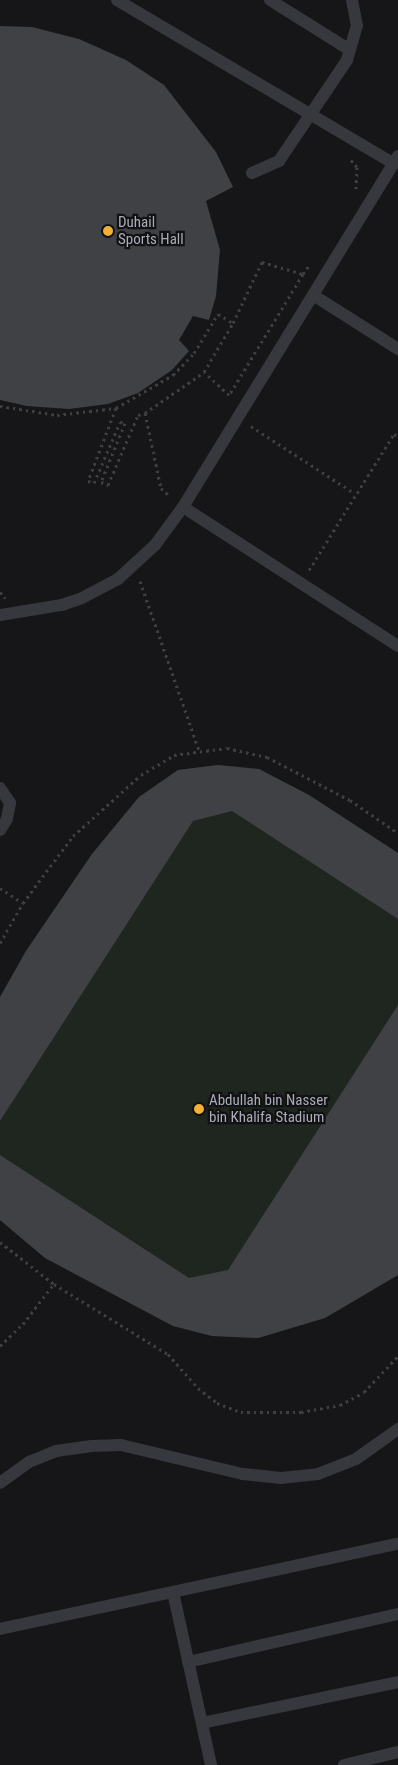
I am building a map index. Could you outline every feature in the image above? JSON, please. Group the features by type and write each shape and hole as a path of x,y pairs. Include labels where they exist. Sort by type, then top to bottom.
{"lane":[{"path":"0,615 62,605 82,598 135,566 155,545 183,507 396,160 358,143 310,116 117,0"},
{"path":"270,0 350,50"},
{"path":"252,173 279,161 347,60 357,26 352,0"},
{"path":"313,295 398,348"},
{"path":"183,507 398,646"},
{"path":"0,788 10,803 7,819 0,830"},
{"path":"0,1483 29,1462 56,1451 92,1446 121,1446 243,1474 280,1478 318,1474 356,1458 398,1429"},
{"path":"0,1629 398,1544"},
{"path":"173,1592 211,1765"},
{"path":"188,1662 398,1614"},
{"path":"202,1723 398,1682"},
{"path":"344,1765 398,1752"}],"path":[{"path":"355,191 357,167 350,159 358,143"},
{"path":"204,372 229,395 314,257"},
{"path":"116,408 88,481 94,483 120,422 125,423 102,482 108,485 138,415 145,413 204,372 233,323 262,262 303,274"},
{"path":"0,406 57,415 116,408 173,375 194,353 218,314 233,323"},
{"path":"145,413 161,488 183,507"},
{"path":"238,418 354,493"},
{"path":"301,583 354,493 394,434 398,436"},
{"path":"135,566 199,750"},
{"path":"0,943 23,903 72,836 141,775 174,755 199,750 227,748 267,757 350,800 398,833"},
{"path":"0,888 23,903"},
{"path":"0,1242 54,1284 168,1354 198,1388 217,1403 241,1412 301,1412 340,1405 364,1392 398,1356"},
{"path":"0,1346 23,1324 54,1284"}],"shaded area":[{"name":"Abdullah bin Nasser bin Khalifa Stadium","path":"218,765 259,769 309,795 398,853 398,1275 325,1318 258,1338 212,1336 173,1326 45,1258 0,1220 0,997 26,951 92,854 139,797 178,770"}],"building":[{"name":"Duhail Sports Hall","path":"0,26 32,27 79,39 126,60 164,85 216,152 233,187 206,201 220,250 216,296 209,320 193,316 179,340 189,351 172,370 138,393 108,404 69,409 27,406 0,400"},
{"path":"218,765 259,769 309,795 398,853 398,919 232,811 193,821 0,1121 0,997 26,951 92,854 139,797 178,770"},
{"path":"398,1005 398,1275 325,1318 258,1338 212,1336 173,1326 45,1258 0,1220 0,1155 189,1278 228,1270"}],"place":[{"name":"Duhail Sports Hall","path":"108,231"},
{"name":"Abdullah bin Nasser bin Khalifa Stadium","path":"199,1109"}]}
